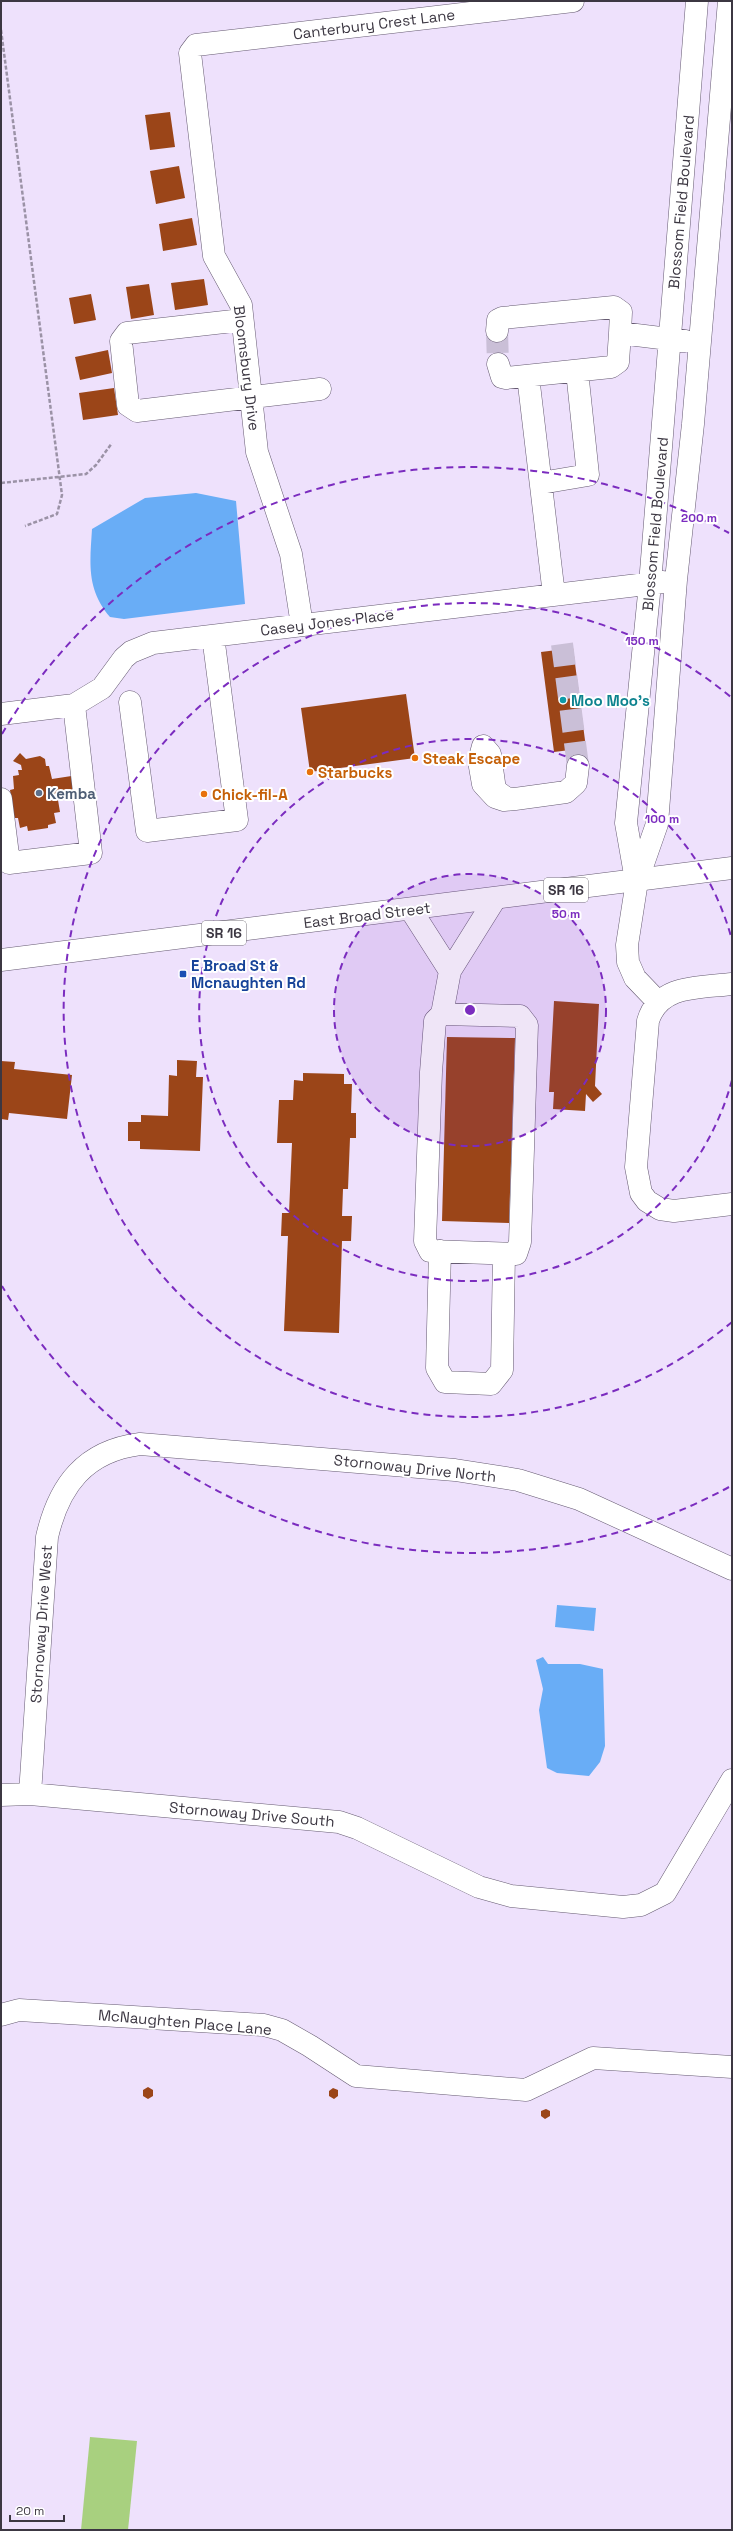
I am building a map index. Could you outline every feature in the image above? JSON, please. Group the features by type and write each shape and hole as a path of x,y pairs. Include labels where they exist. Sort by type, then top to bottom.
{"main road":[{"name":"Canterbury Crest Lane","path":"192,64 190,53 196,45 573,1"},
{"name":"Blossom Field Boulevard","path":"636,881 626,823 650,584 697,1"},
{"name":"Blossom Field Boulevard","path":"636,881 657,824 676,580 700,342 729,1"},
{"name":"Bloomsbury Drive","path":"192,64 214,256 237,297 242,320 257,452 291,554 302,626"},
{"path":"497,331 498,320 502,318 614,307 621,312 616,366 528,376 502,376 498,364"},
{"path":"242,320 127,333 121,341 128,405 133,410 137,411 320,389"},
{"path":"620,333 670,340 700,342"},
{"path":"541,483 588,475 577,371"},
{"path":"528,376 554,595"},
{"name":"Casey Jones Place","path":"1,714 74,705 102,688 124,658 131,652 153,643 676,580"},
{"path":"130,702 146,831 237,820 212,636"},
{"path":"1,799 9,863 92,853 74,705"},
{"path":"483,746 479,760 483,784 495,797 504,800 566,792 576,783 578,766"},
{"name":"East Broad Street","path":"1,960 411,910 732,868"},
{"path":"636,881 627,945 628,962 635,978 658,1002"},
{"path":"442,1014 520,1016 527,1025 520,1242 516,1254 430,1251 425,1241 431,1072 435,1021 442,1014 450,971 495,899"},
{"path":"411,910 450,971"},
{"path":"732,984 671,992 658,1002 648,1021 636,1167 642,1193 647,1201 660,1209 674,1211 732,1204"},
{"path":"440,1252 437,1368 445,1382 490,1384 502,1370 504,1254"},
{"name":"Stornoway Drive North","path":"86,1465 102,1454 119,1446 140,1444 485,1473 548,1488 579,1498 732,1569"},
{"name":"Stornoway Drive West","path":"30,1794 47,1536 52,1513 59,1497 70,1481 86,1465"},
{"name":"Stornoway Drive South","path":"1,1795 30,1794 339,1822 357,1828 465,1882 511,1896 623,1907 641,1905 656,1899 672,1883 732,1780"},
{"name":"McNaughten Place Lane","path":"1,2015 19,2010 264,2025 282,2030 356,2076 526,2090 593,2058 732,2067"}],"path":[{"path":"1,30 62,495 57,514 25,526"},
{"path":"1,482 86,474 96,465 112,443"}],"green space":[{"path":"90,2437 137,2441 128,2530 81,2530"}],"water":[{"path":"196,493 236,501 245,604 124,619 110,617 102,607 93,586 90,564 92,529 145,498"},
{"path":"557,1605 596,1608 594,1631 555,1627"},
{"path":"543,1657 548,1664 580,1664 603,1669 605,1746 600,1762 589,1776 557,1773 547,1768 539,1710 543,1689 536,1660"}],"building":[{"path":"170,112 175,147 150,150 145,115"},
{"path":"179,166 185,198 156,204 150,171"},
{"path":"192,218 197,245 163,251 159,224"},
{"path":"204,279 208,305 175,310 171,283"},
{"path":"149,284 154,315 131,319 126,287"},
{"path":"91,294 96,320 74,324 69,298"},
{"path":"108,350 112,373 80,380 75,357"},
{"path":"114,388 118,415 83,420 79,393"},
{"name":"Moo Moo's","path":"573,648 586,748 554,752 541,652"},
{"path":"406,694 415,758 310,772 301,708"},
{"name":"Kemba","path":"20,753 26,759 40,756 45,759 46,766 49,766 52,779 78,775 80,791 57,794 60,812 54,813 56,823 48,825 48,828 28,831 27,826 20,828 18,818 14,818 10,790 14,789 13,776 19,775 18,770 22,770 21,765 13,761"},
{"path":"554,1001 599,1004 595,1086 602,1094 593,1102 586,1094 585,1111 553,1109 554,1092 549,1092"},
{"path":"447,1037 515,1038 509,1223 442,1221"},
{"path":"177,1060 197,1061 196,1077 203,1077 200,1151 140,1149 140,1141 128,1141 128,1122 141,1122 141,1115 168,1116 169,1075 177,1076"},
{"path":"1,1061 15,1062 14,1069 72,1075 67,1119 9,1113 8,1120 1,1119"},
{"path":"303,1073 344,1074 344,1084 352,1084 351,1113 356,1113 356,1138 350,1138 348,1189 343,1189 342,1216 352,1216 351,1241 342,1241 339,1333 284,1331 288,1236 281,1236 282,1213 289,1213 292,1143 277,1143 279,1100 293,1100 294,1080 303,1081"},
{"path":"148,2087 153,2090 153,2096 148,2099 143,2096 143,2090"},
{"path":"333,2088 338,2090 338,2096 334,2099 329,2096 329,2091"},
{"path":"546,2109 550,2111 550,2116 545,2119 541,2116 541,2111"}],"tunnel":[{"path":"497,331 498,364"},
{"path":"562,644 578,766"}],"place":[{"name":"Moo Moo's","path":"563,700"},
{"name":"Steak Escape","path":"415,758"},
{"name":"Starbucks","path":"310,772"},
{"name":"Kemba","path":"39,793"},
{"name":"Chick-fil-A","path":"204,794"},
{"name":"E Broad St & Mcnaughten Rd","path":"183,974"}]}
